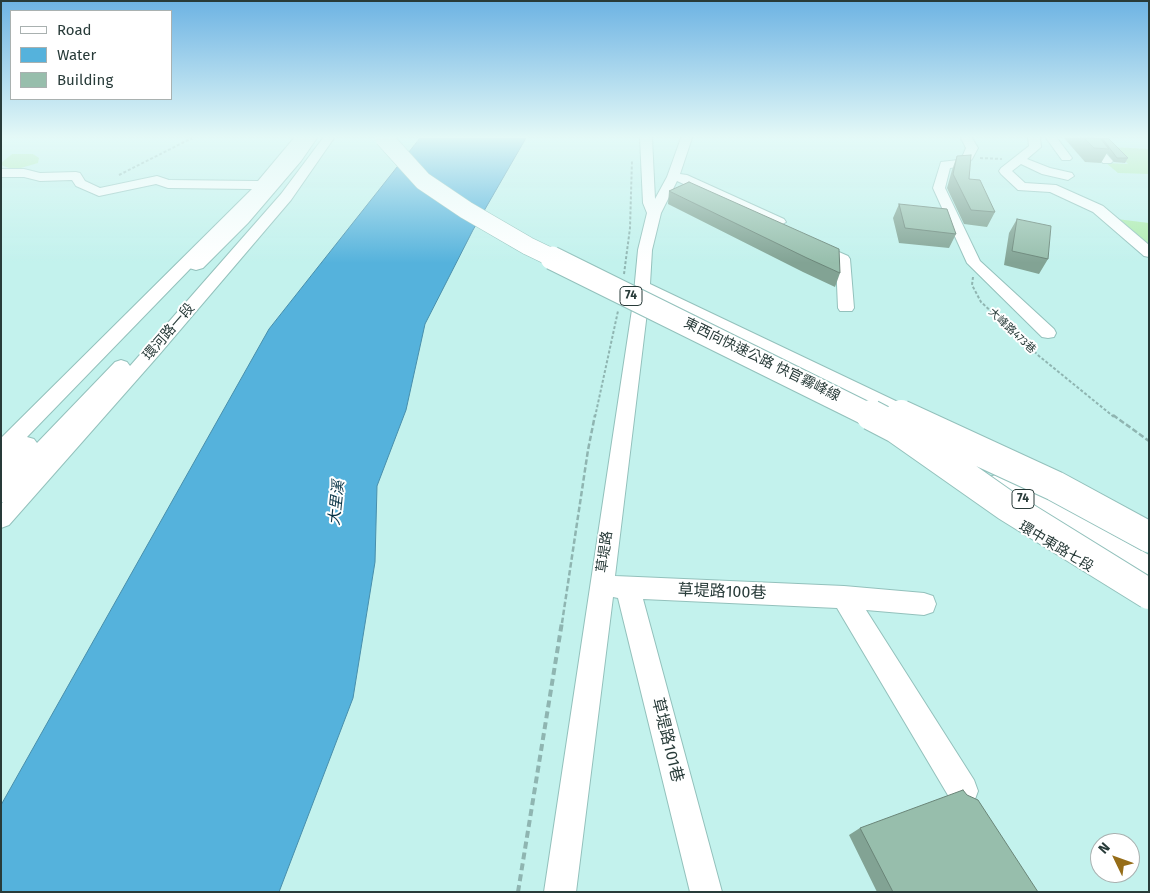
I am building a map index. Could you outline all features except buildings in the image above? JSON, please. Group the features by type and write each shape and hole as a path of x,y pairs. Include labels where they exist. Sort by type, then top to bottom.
{"highway":[{"path":"196,264 276,180"},
{"name":"東西向快速公路 快官霧峰線","path":"423,180 466,210 528,246 784,371 1007,472 1149,553"},
{"name":"東西向快速公路 快官霧峰線","path":"444,180 478,205 538,239 702,316 902,424 985,477 1149,572"},
{"path":"902,424 1055,486 1149,537"},
{"path":"902,424 1007,506 1149,594"}],"street":[{"path":"78,180 94,188 96,192 157,180 168,184 262,185"},
{"name":"環河路一段","path":"1,451 266,180"},
{"name":"環河路一段","path":"1,494 277,195 288,180"},
{"name":"環河路一段","path":"1,519 152,352 286,197 299,180"},
{"name":"草堤路","path":"648,180 649,203 654,213"},
{"name":"草堤路","path":"560,892 601,585 631,293 645,250 654,213 672,180"},
{"path":"676,180 842,258 846,308"},
{"path":"687,180 779,222"},
{"path":"941,180 939,188 974,264 1048,333"},
{"path":"1015,180 1022,187 1052,188 1083,201 1111,219 1149,253"},
{"name":"環河路一段","path":"1,471 196,264 217,237 238,216 248,200"},
{"path":"631,293 939,430 1149,546"},
{"name":"環中東路七段","path":"631,293 894,431 918,448 988,506 1149,605"},
{"path":"939,430 1013,453 1149,526"},
{"name":"環中東路七段","path":"918,448 1149,580"},
{"name":"草堤路100巷","path":"601,585 628,588 844,597 924,604"},
{"name":"草堤路101巷","path":"628,588 706,892"},
{"path":"844,597 962,791"}],"path":[{"path":"94,188 110,180"},
{"path":"518,892 562,624 588,450 631,293 631,180"},
{"name":"大峰路473巷","path":"974,264 972,285 981,302 1046,362 1094,402 1149,441"}],"green space":[{"path":"1117,219 1149,223 1149,248"}],"water":[{"name":"大里溪","path":"387,180 502,180 473,230 425,324 406,410 377,486 375,562 353,698 279,892 1,892 1,805 269,329"}]}
